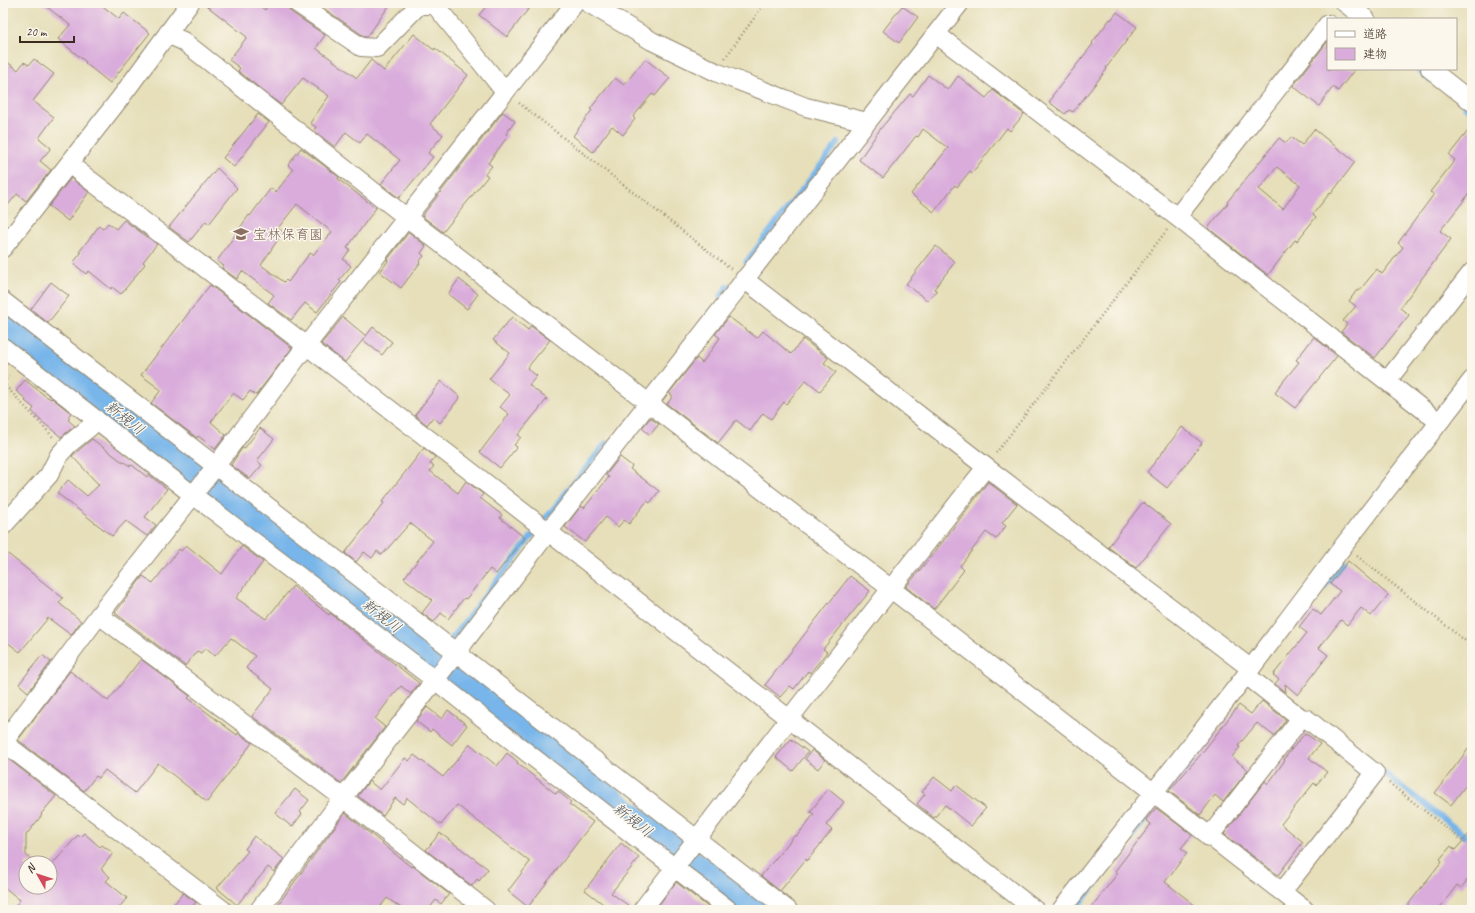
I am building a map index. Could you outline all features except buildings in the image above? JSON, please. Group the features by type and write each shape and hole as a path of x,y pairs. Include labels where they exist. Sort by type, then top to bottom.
{"street":[{"path":"3,248 121,97 190,3"},
{"path":"297,3 361,47 377,48 419,5 435,5 505,92"},
{"path":"223,910 3,742 306,346 574,3"},
{"path":"588,3 652,41 718,72 806,106 867,122"},
{"path":"259,910 343,798 436,679 450,649 548,532 960,3"},
{"path":"1333,18 1345,3 1365,18"},
{"path":"1177,217 1327,25"},
{"path":"166,34 183,41 406,217 890,588 1305,910"},
{"path":"936,34 1177,217 1439,422"},
{"path":"1431,70 1472,102"},
{"path":"69,164 548,532 1035,910"},
{"path":"1386,381 1472,272"},
{"path":"744,279 986,466 1248,672 1301,718 1307,719 1375,773 1282,892"},
{"path":"3,301 214,468 450,649 695,842 788,910"},
{"path":"3,347 436,679 729,910"},
{"path":"1061,910 1248,672 1472,380"},
{"path":"3,526 49,475 64,450 96,419"},
{"path":"642,910 986,466"},
{"path":"100,615 343,798 486,910"},
{"path":"1209,837 1301,718"}],"path":[{"path":"718,72 725,58 765,3"},
{"path":"505,92 744,279"},
{"path":"986,466 1177,217"},
{"path":"3,383 64,450"},
{"path":"1344,545 1472,646"},
{"path":"1375,773 1411,799 1472,848"}],"waterway":[{"path":"1417,70 1429,79"},
{"path":"1464,106 1472,112"},
{"path":"746,262 838,143"},
{"path":"720,297 728,286"},
{"name":"新規川","path":"3,323 536,736 565,768 701,873 742,897 759,910"},
{"path":"545,519 606,443"},
{"path":"436,658 535,532"},
{"path":"1308,607 1344,562"},
{"path":"1169,790 1213,731"},
{"path":"1379,769 1472,841"},
{"path":"1075,910 1153,810"}],"place":[{"name":"宝林保育園","path":"241,234"}]}
